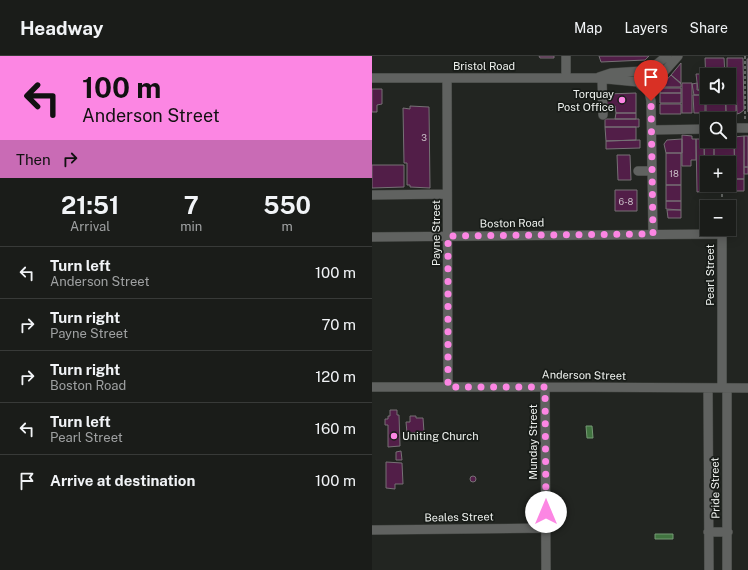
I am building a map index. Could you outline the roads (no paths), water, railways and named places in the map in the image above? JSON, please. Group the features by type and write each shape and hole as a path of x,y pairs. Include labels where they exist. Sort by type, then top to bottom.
{"street":[{"path":"566,56 566,78"},
{"path":"667,56 638,75 638,82 642,86 651,83 662,74 678,56"},
{"path":"645,71 652,73 653,234"},
{"name":"Bristol Road","path":"599,78 611,73 645,71"},
{"name":"Bristol Road","path":"372,78 599,78 638,82"},
{"name":"Payne Street","path":"447,78 448,387"},
{"path":"599,78 603,115"},
{"path":"652,130 700,129"},
{"path":"638,171 652,171"},
{"path":"372,195 447,194"},
{"name":"Boston Road","path":"372,237 653,234"},
{"name":"Pearl Street","path":"653,234 722,234 724,388"},
{"name":"Anderson Street","path":"372,387 748,388"},
{"name":"Munday Street","path":"545,387 546,570"},
{"name":"Pride Street","path":"708,388 709,570"},
{"name":"Pride Street","path":"724,388 728,532 727,570"},
{"name":"Pride Street","path":"708,444 726,444"},
{"name":"Beales Street","path":"372,530 546,528"},
{"name":"Pride Street","path":"708,532 728,532"}],"place":[{"name":"Torquay Post Office","path":"622,100"},
{"name":"Uniting Church","path":"394,436"}]}
